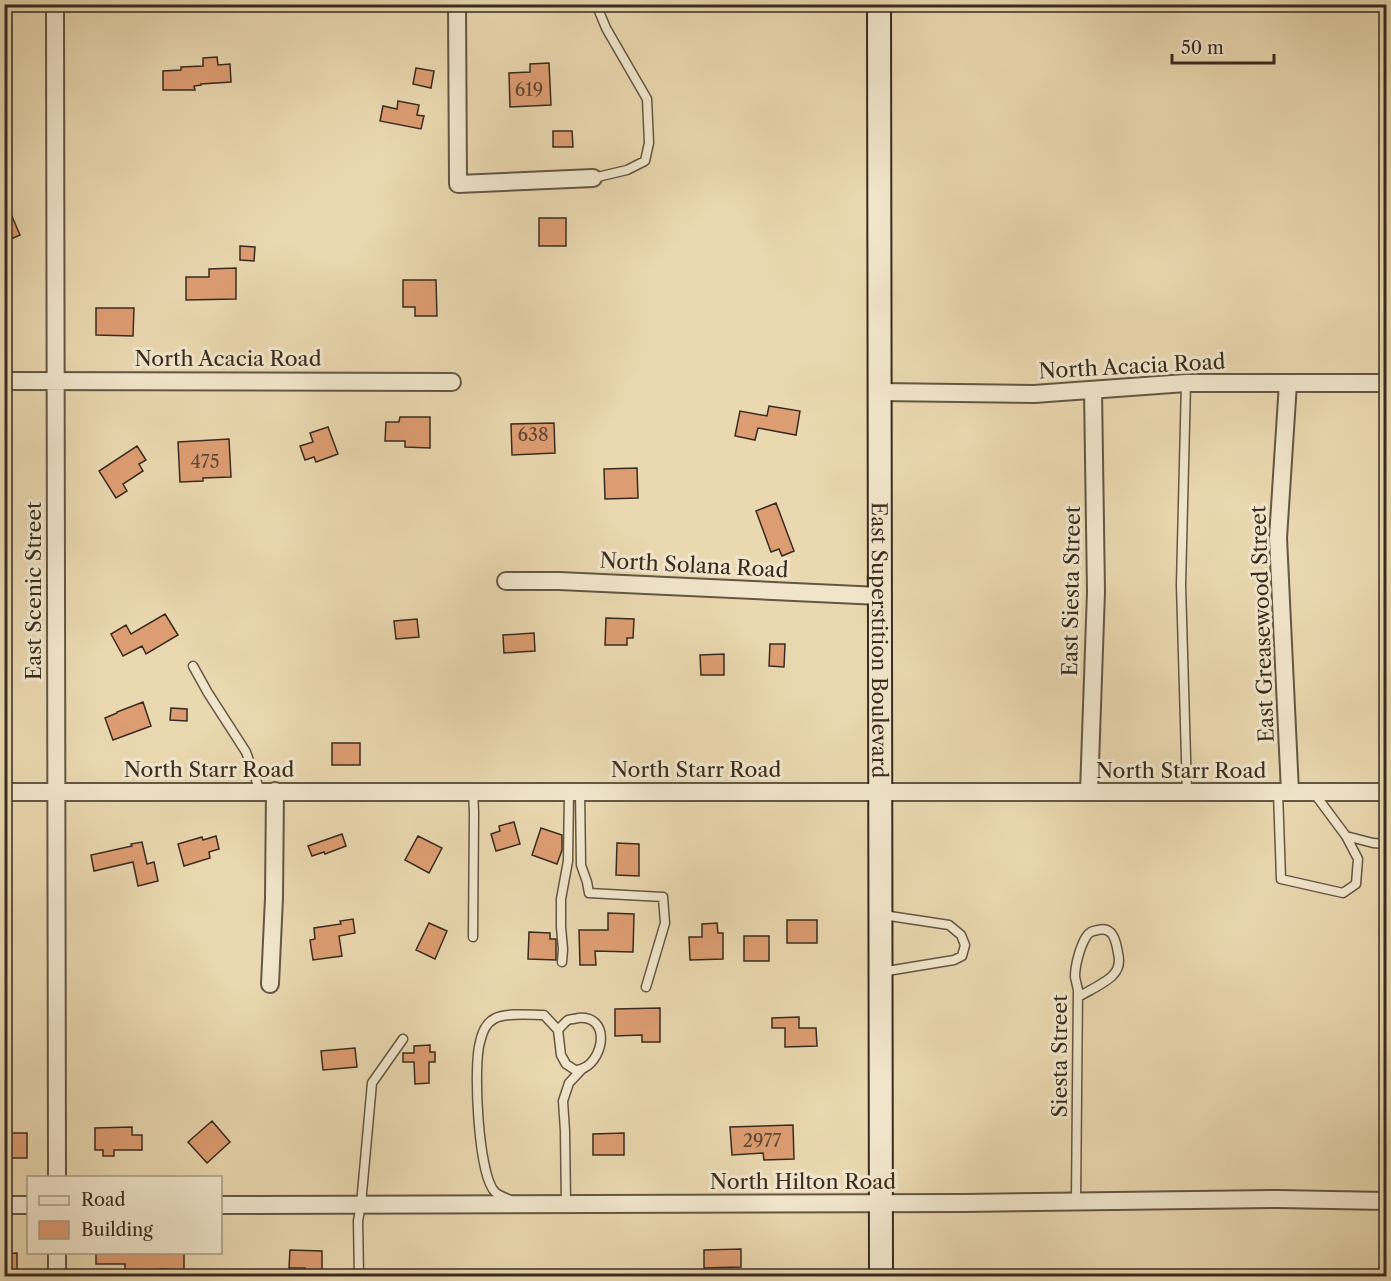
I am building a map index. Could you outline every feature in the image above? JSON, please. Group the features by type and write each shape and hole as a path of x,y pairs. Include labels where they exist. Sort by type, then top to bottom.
{"main road":[{"name":"East Superstition Boulevard","path":"879,4 881,1276"}],"street":[{"name":"East Scenic Street","path":"55,4 57,1176"},
{"path":"457,4 458,184 593,177"},
{"name":"North Acacia Road","path":"4,381 452,382"},
{"name":"North Acacia Road","path":"879,392 1034,394 1186,383 1386,383"},
{"name":"East Greasewood Street","path":"1284,792 1278,538 1288,383"},
{"name":"East Siesta Street","path":"1089,792 1096,592 1093,390"},
{"name":"North Solana Road","path":"506,581 559,581 880,596"},
{"path":"267,791 274,898 270,984"},
{"name":"North Starr Road","path":"4,792 1386,792"},
{"name":"North Hilton Road","path":"222,1205 1278,1199 1386,1201"},
{"path":"4,1205 27,1205"},
{"path":"57,1254 57,1276"}],"lane":[{"path":"593,177 627,170 645,161 649,143 647,99 606,28 596,4"},
{"path":"1186,383 1181,585 1187,792"},
{"path":"193,666 267,791"},
{"path":"473,791 473,937"},
{"path":"562,962 561,899 568,861 575,792"},
{"path":"575,792 581,865 589,893 663,897 665,923 646,987"},
{"path":"1284,792 1281,879 1342,893 1356,884 1358,859 1346,836 1313,792"},
{"path":"1346,836 1386,844"},
{"path":"880,915 949,925 961,935 965,945 962,956 954,960 880,972"},
{"name":"Siesta Street","path":"1076,1201 1078,997 1075,976 1078,956 1091,931 1103,928 1108,930 1113,934 1120,959 1117,970 1113,976 1078,997"},
{"path":"517,1204 495,1192 489,1179 480,1137 477,1073 479,1042 487,1025 495,1018 505,1015 544,1015 558,1030 561,1055 566,1065 574,1070 583,1068"},
{"path":"558,1030 569,1019 584,1018 593,1020 601,1035 600,1047 569,1083 563,1101 566,1204"},
{"path":"359,1276 358,1221 372,1083 403,1039"}],"building":[{"path":"217,57 218,65 230,64 231,82 201,84 194,86 195,90 163,90 163,71 203,66 203,58"},
{"path":"549,63 551,105 510,107 509,73 530,72 530,64"},
{"path":"416,68 434,71 431,88 413,84"},
{"path":"398,101 419,105 417,115 424,116 421,129 380,121 383,106 397,109"},
{"path":"553,131 572,131 573,147 553,147"},
{"path":"4,200 20,235 4,242"},
{"path":"539,218 566,218 566,246 539,246"},
{"path":"240,246 255,247 254,261 240,260"},
{"path":"236,268 236,299 186,300 186,277 209,277 209,269"},
{"path":"403,280 436,280 437,316 415,316 415,307 403,307"},
{"path":"96,308 134,308 133,336 96,335"},
{"path":"769,406 800,411 796,435 758,428 755,440 735,436 740,411 767,416"},
{"path":"400,417 430,417 430,448 405,447 405,441 385,441 386,422 399,422"},
{"path":"554,423 555,453 512,455 511,424"},
{"path":"328,427 338,454 316,462 314,457 305,460 300,446 313,442 310,433"},
{"path":"229,439 231,477 180,482 178,442"},
{"path":"137,446 146,460 139,464 143,471 123,484 127,491 116,498 99,471"},
{"path":"637,468 638,498 605,499 604,469"},
{"path":"776,503 794,551 782,556 779,549 771,552 756,511"},
{"path":"165,614 178,635 146,654 142,646 123,656 111,634 126,625 131,634"},
{"path":"606,618 634,619 633,638 627,638 627,645 605,645"},
{"path":"417,619 419,637 396,639 394,621"},
{"path":"534,633 535,651 504,653 503,635"},
{"path":"770,644 785,644 784,667 769,666"},
{"path":"724,654 724,675 701,675 700,655"},
{"path":"143,702 151,726 113,740 105,718"},
{"path":"171,708 187,709 187,721 170,720"},
{"path":"332,743 360,743 360,765 332,765"},
{"path":"514,822 520,844 496,851 491,834 500,831 499,826"},
{"path":"541,828 562,835 562,850 557,864 532,855"},
{"path":"342,834 346,846 312,856 308,846"},
{"path":"216,836 219,849 209,852 210,858 184,866 178,844 202,837 203,840"},
{"path":"418,836 442,848 429,873 405,860"},
{"path":"142,842 147,864 154,862 158,881 138,886 133,862 94,871 91,855"},
{"path":"617,843 639,844 639,876 616,875"},
{"path":"608,913 634,914 633,952 595,951 596,965 580,965 579,930 608,930"},
{"path":"353,919 355,933 339,936 342,956 313,960 310,940 315,939 314,928 341,924 340,921"},
{"path":"787,920 817,920 817,943 787,943"},
{"path":"429,923 447,931 435,959 416,950"},
{"path":"717,923 718,933 723,933 723,959 690,960 689,937 702,937 702,924"},
{"path":"529,932 550,933 550,939 556,939 556,960 528,959"},
{"path":"744,936 769,936 769,961 744,961"},
{"path":"660,1008 660,1042 642,1042 642,1035 615,1036 615,1009"},
{"path":"799,1017 799,1028 816,1028 817,1046 785,1047 785,1028 772,1028 772,1018"},
{"path":"430,1045 430,1052 435,1052 435,1062 429,1062 429,1083 415,1084 414,1062 403,1062 403,1053 414,1053 414,1046"},
{"path":"355,1048 357,1067 323,1070 321,1051"},
{"path":"212,1121 230,1142 207,1163 188,1142"},
{"path":"793,1125 794,1159 764,1160 763,1153 732,1155 730,1127"},
{"path":"132,1127 132,1135 142,1135 142,1150 114,1150 114,1156 103,1156 103,1150 95,1150 95,1128"},
{"path":"4,1133 27,1133 27,1158 4,1158"},
{"path":"624,1133 624,1155 593,1155 593,1134"},
{"path":"741,1249 741,1267 704,1268 704,1250"},
{"path":"290,1250 322,1251 322,1276 305,1276 305,1268 289,1268"},
{"path":"17,1253 17,1272 4,1272 4,1254"},
{"path":"96,1254 184,1254 184,1270 125,1270 125,1264 96,1264"}]}
